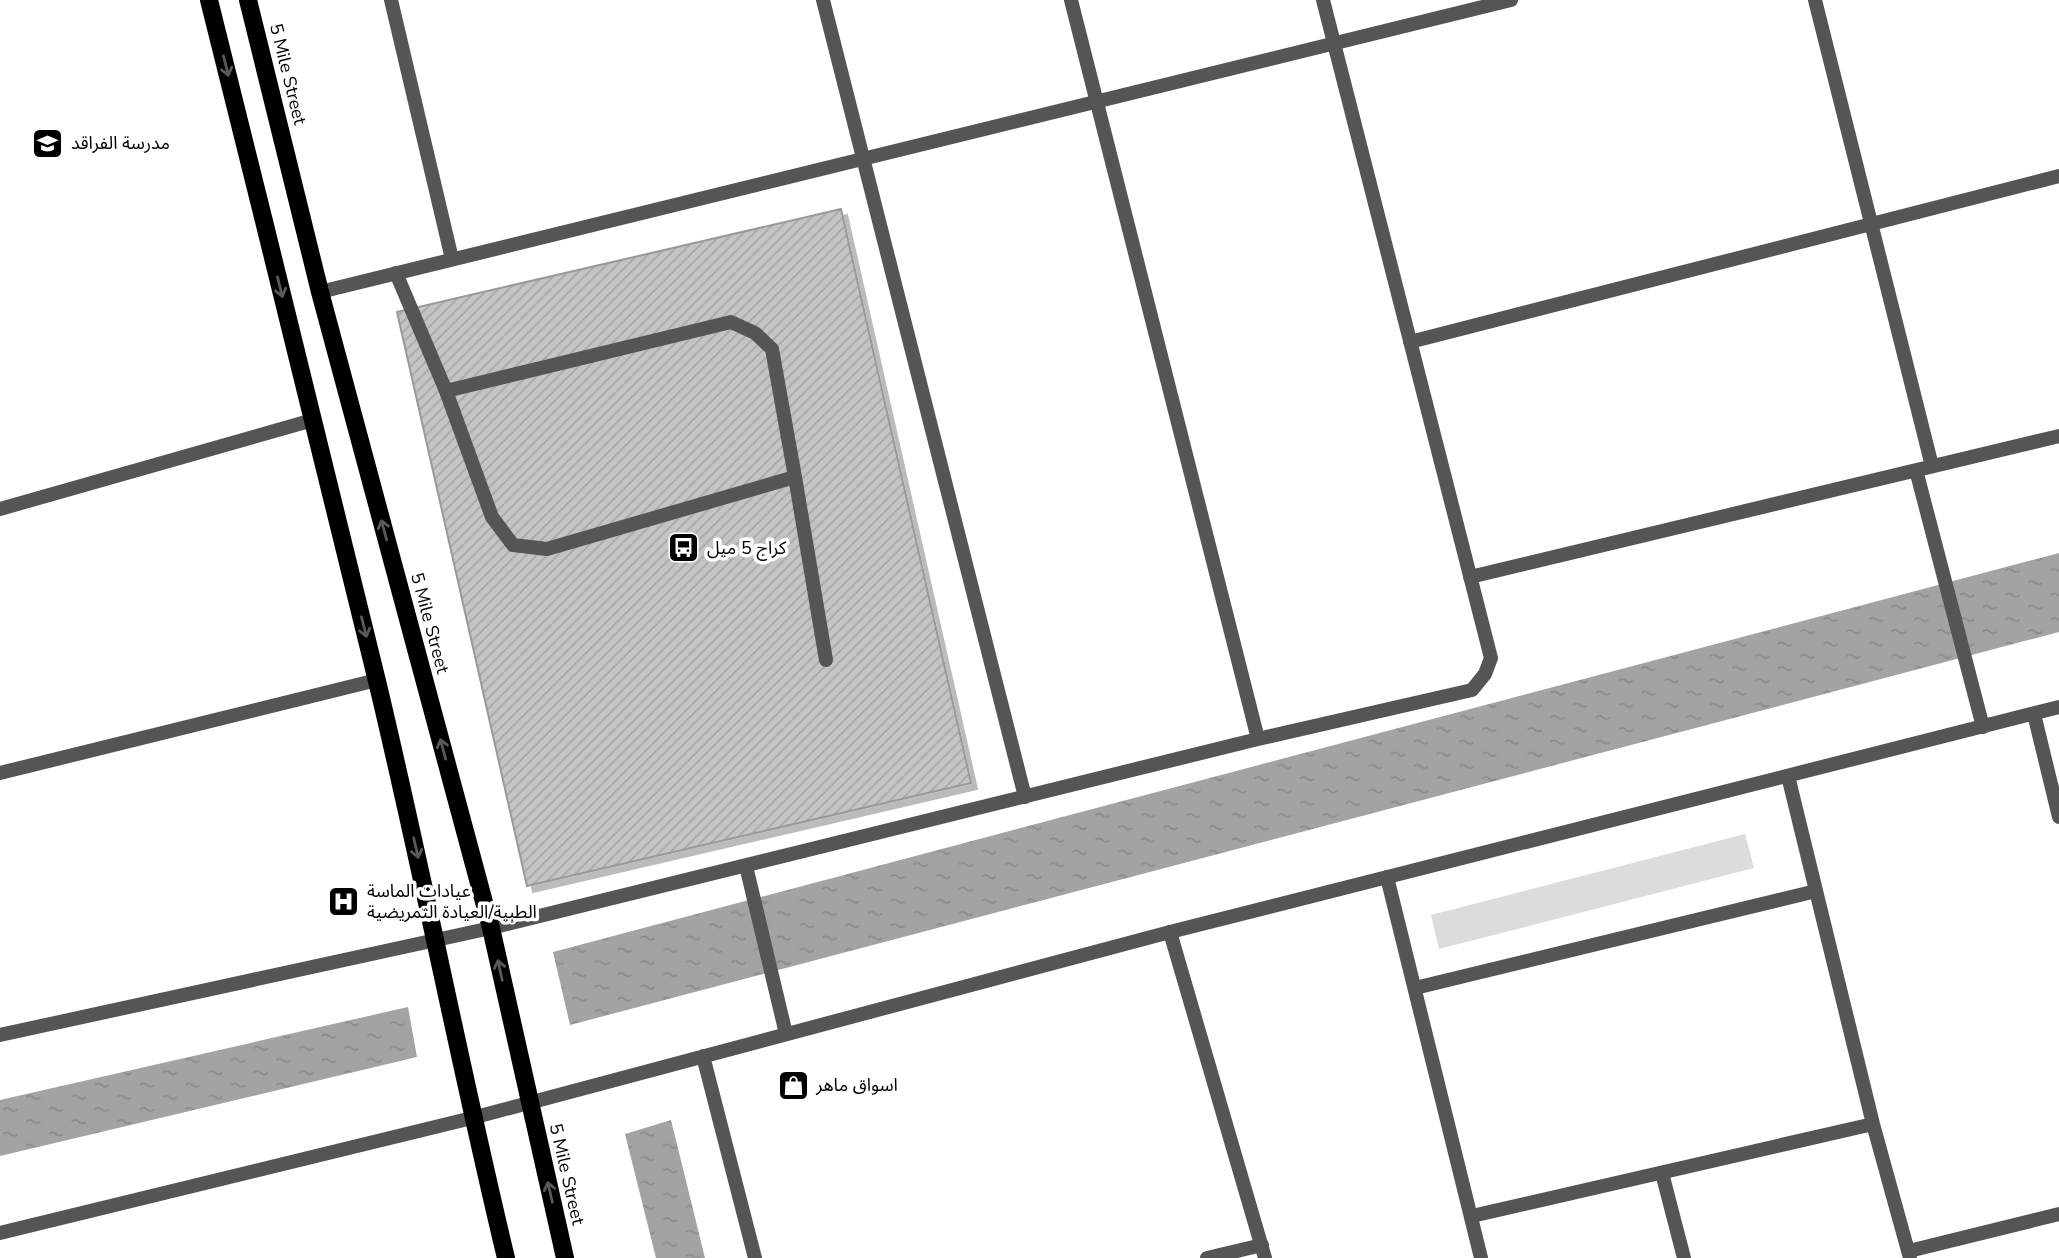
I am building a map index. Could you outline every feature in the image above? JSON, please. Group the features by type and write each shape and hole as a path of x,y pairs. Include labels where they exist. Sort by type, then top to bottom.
{"main road":[{"path":"209,0 377,680 437,939 472,1118 506,1258"},
{"name":"5 Mile Street","path":"248,0 320,292 491,928 565,1258"}],"street":[{"path":"391,0 452,260"},
{"path":"823,0 1024,797"},
{"path":"1071,0 1258,739"},
{"path":"0,1033 491,928 1258,739 1472,690 1485,674 1491,658 1323,0"},
{"path":"320,292 1511,0"},
{"path":"1815,0 1932,466"},
{"path":"1410,342 2059,176"},
{"path":"396,273 446,391 492,517 513,545 547,549 795,477"},
{"path":"446,391 731,322 755,333 772,349 827,660"},
{"path":"0,509 313,421"},
{"path":"1470,577 2059,436"},
{"path":"1916,470 1983,727"},
{"path":"0,773 377,680"},
{"path":"0,1233 472,1118 1170,932 2059,707"},
{"path":"2034,714 2059,817"},
{"path":"1788,776 1873,1124 1910,1255 2059,1214"},
{"path":"746,866 786,1034"},
{"path":"1387,877 1481,1258"},
{"path":"1415,988 1816,891"},
{"path":"1170,932 1264,1252 1207,1258"},
{"path":"703,1056 755,1258"},
{"path":"1472,1216 1873,1124"},
{"path":"1661,1173 1684,1258"}],"shaded area":[{"path":"1745,834 1754,868 1439,949 1431,915"}],"water":[{"path":"2059,553 2059,632 570,1025 553,952"},
{"path":"408,1007 417,1057 0,1156 0,1100"},
{"path":"671,1120 705,1258 656,1258 625,1134"}],"building":[{"name":"كراج 5 ميل","path":"841,209 971,783 527,886 397,312"}],"place":[{"name":"مدرسة الفراقد","path":"48,143"},
{"name":"كراج 5 ميل","path":"684,548"},
{"name":"عيادات الماسة الطبية/العيادة التمريضية","path":"344,901"},
{"name":"اسواق ماهر","path":"793,1085"}]}
